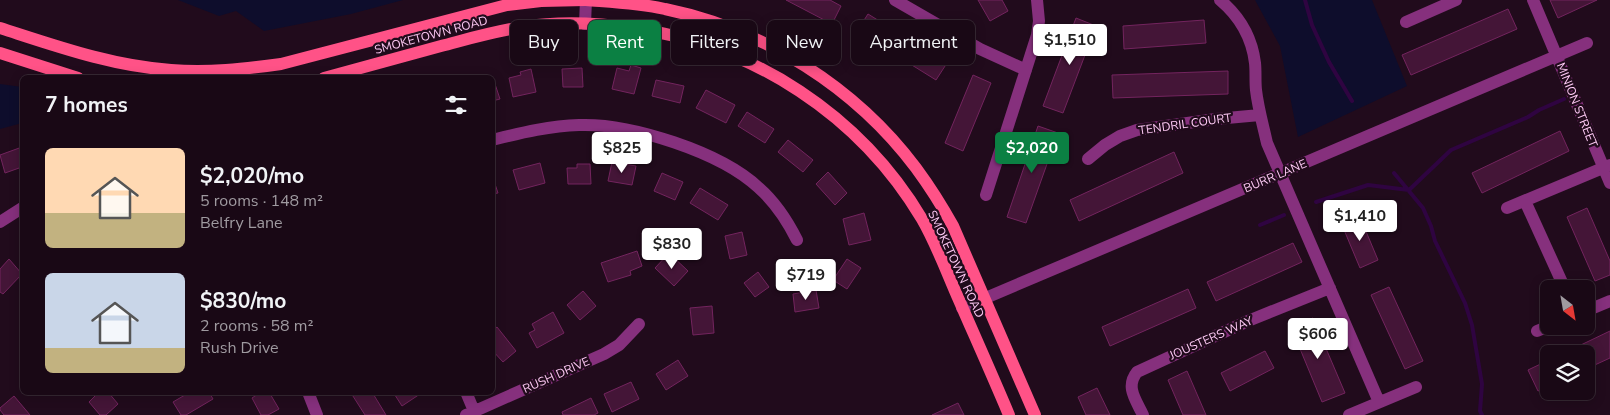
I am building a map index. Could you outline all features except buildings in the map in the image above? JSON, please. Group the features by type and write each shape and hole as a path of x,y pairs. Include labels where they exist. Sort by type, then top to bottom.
{"main road":[{"name":"SMOKETOWN ROAD","path":"0,28 90,56 135,66 170,70 221,71 281,64 507,5 541,0 586,0 665,8 718,24 753,38 789,56 837,89 867,114 916,168 936,196 953,226 1035,415"},
{"name":"SMOKETOWN ROAD","path":"335,75 487,34 549,24 617,26 653,31 688,39 715,48 775,75 834,115 859,139 907,196 934,242 1009,415"},
{"path":"0,53 69,75"}],"street":[{"path":"585,24 586,0"},
{"path":"895,0 980,49 1026,70"},
{"path":"986,195 1037,35 1039,21 1037,0"},
{"path":"1220,0 1237,17 1251,46 1255,63 1260,115 1267,143 1379,402"},
{"path":"1406,22 1455,0"},
{"name":"MINION STREET","path":"1534,0 1607,166 1610,182"},
{"name":"BURR LANE","path":"962,308 1587,43"},
{"name":"TENDRIL COURT","path":"1088,159 1120,136 1137,130 1260,115"},
{"path":"495,139 544,128 580,125 602,126 665,140 738,171 759,187 774,203 785,217 797,240"},
{"path":"1507,208 1607,166"},
{"path":"1525,200 1561,280"},
{"path":"0,222 20,209"},
{"name":"JOUSTERS WAY","path":"1143,415 1131,388 1132,378 1137,372 1248,321 1330,288"},
{"path":"1595,307 1610,301"},
{"name":"RUSH DRIVE","path":"470,413 604,354 619,344 639,324"},
{"path":"1349,415 1416,387"},
{"path":"309,395 317,415"},
{"path":"467,395 470,413"}],"shaded area":[{"path":"178,0 403,0 351,14 264,31 236,11 219,16"},
{"path":"1255,0 1372,0 1407,86 1298,137 1280,46"},
{"path":"0,84 20,87 20,124 0,129"}],"waterway":[{"path":"1305,0 1312,25 1329,62 1352,101"},
{"path":"1316,202 1368,185 1409,190 1451,150 1528,117 1564,99"},
{"path":"1394,173 1423,208 1435,241 1465,303 1472,325 1482,384 1480,411 1482,415"},
{"path":"1260,225 1284,215"}]}
